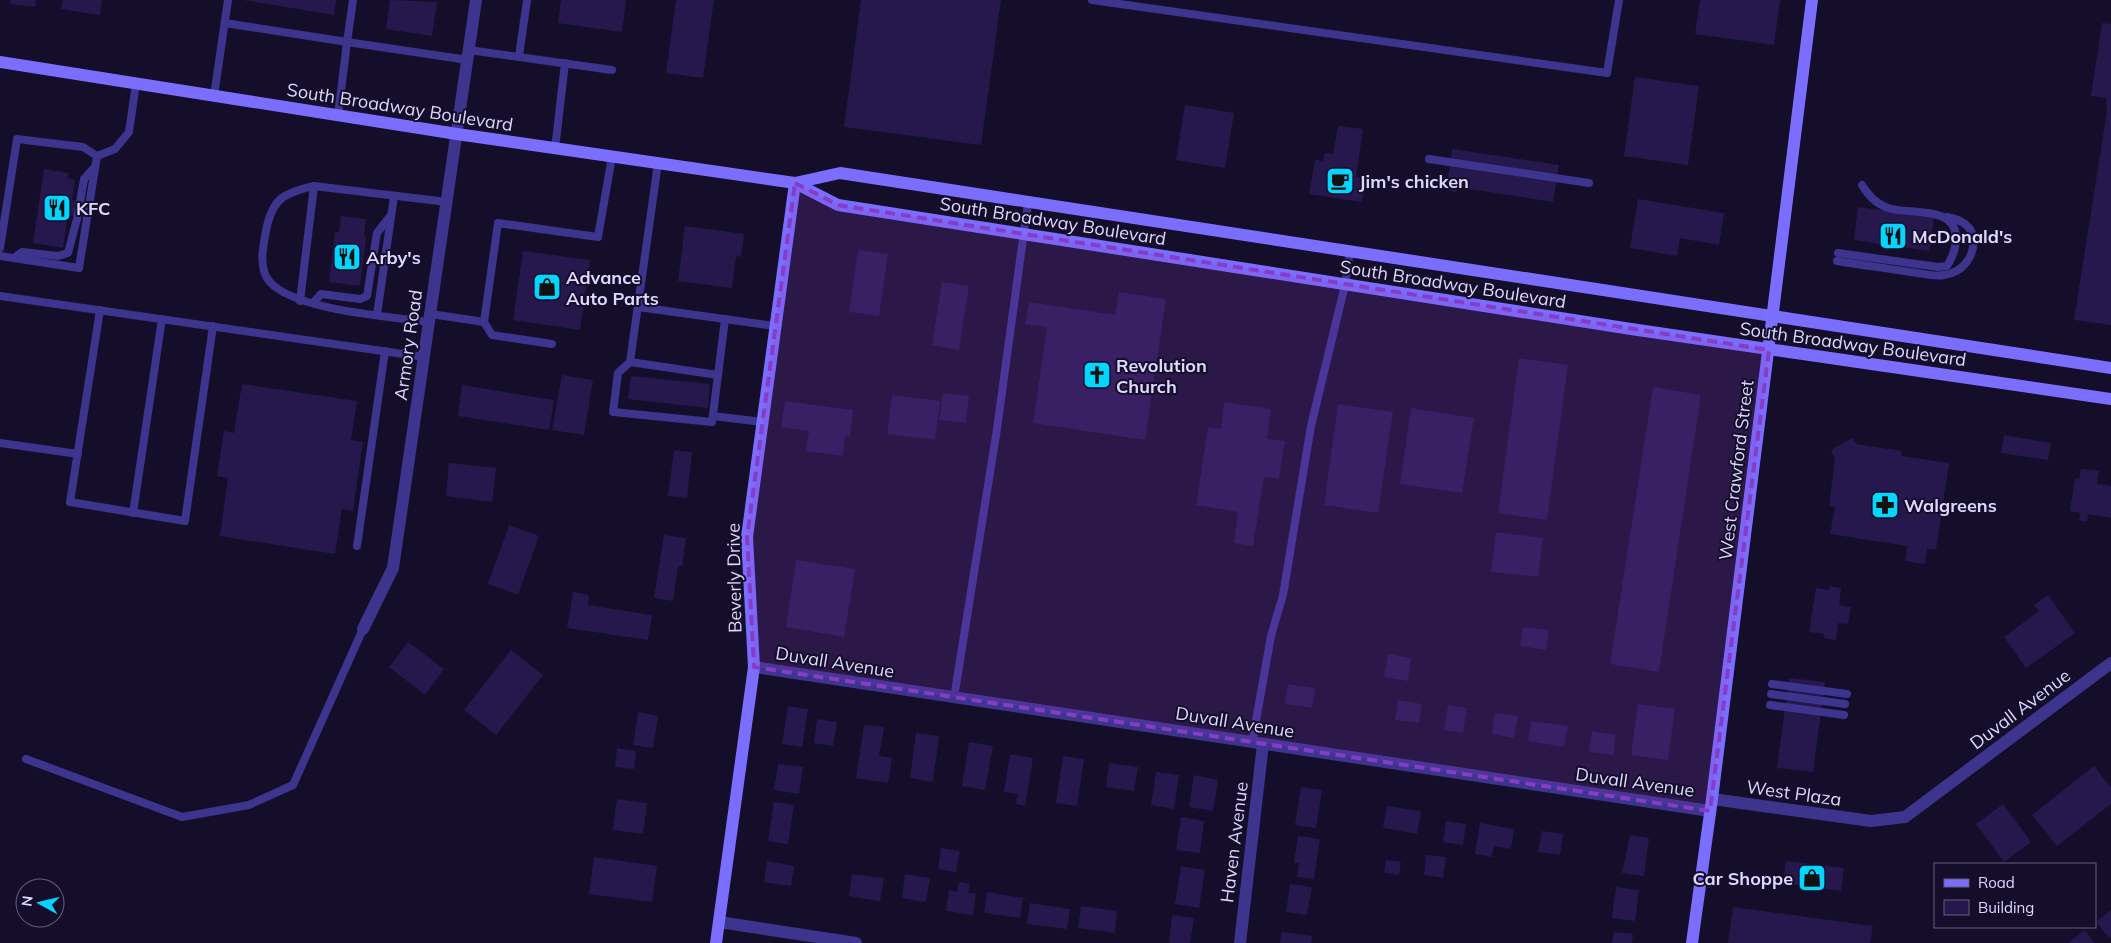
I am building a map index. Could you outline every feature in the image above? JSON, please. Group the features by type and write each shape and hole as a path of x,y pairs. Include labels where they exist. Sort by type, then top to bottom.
{"main road":[{"name":"West Crawford Street","path":"1692,943 1774,316 1812,0"},
{"name":"South Broadway Boulevard","path":"0,62 555,149 795,183 838,205 1769,350 2111,399"},
{"name":"South Broadway Boulevard","path":"795,183 840,173 2111,368"},
{"name":"Beverly Drive","path":"716,943 754,667 747,537 795,183"}],"street":[{"name":"Armory Road","path":"362,629 393,568 476,0"},
{"name":"Duvall Avenue","path":"1871,821 1905,817 2111,663"},
{"name":"Duvall Avenue","path":"754,667 1258,744 1711,805"},
{"name":"Haven Avenue","path":"1240,943 1258,744"},
{"name":"West Plaza","path":"1711,805 1871,821"},
{"path":"719,922 856,943"}],"lane":[{"path":"214,96 228,0"},
{"path":"338,115 353,0"},
{"path":"520,56 527,0"},
{"path":"1092,0 1607,73 1619,0"},
{"path":"225,22 347,42 468,55 520,56 612,70"},
{"path":"555,149 565,63"},
{"path":"97,156 115,149 129,132 136,84"},
{"path":"0,248 17,139 82,147 97,156"},
{"path":"0,256 79,268 97,156"},
{"path":"552,344 492,335 484,322 498,223 598,237 612,156"},
{"path":"1428,159 1589,183"},
{"path":"658,163 630,362 618,373 614,412 712,422 725,320"},
{"path":"14,258 22,252 58,256 68,253 78,219 84,179 95,167"},
{"path":"1862,185 1874,201 1889,208 1936,214 1956,218 1966,224 1973,235 1973,248 1963,268 1955,272 1933,275 1837,257 1938,267 1947,266 1954,251 1955,230 1951,221 1936,214"},
{"path":"447,202 314,186 294,191 276,201 269,216 262,265 269,282 300,301 378,315 484,322"},
{"path":"300,301 314,186"},
{"path":"378,315 394,196"},
{"path":"954,698 997,429 1028,202"},
{"path":"313,303 321,294 360,299 367,296 377,233 392,215"},
{"path":"1258,744 1271,636 1283,595 1310,426 1345,285 1350,251"},
{"path":"0,296 424,357"},
{"path":"638,307 775,326"},
{"path":"100,310 70,502 185,521 212,326"},
{"path":"133,513 162,319"},
{"path":"357,546 385,351"},
{"path":"630,362 718,375"},
{"path":"713,416 762,422"},
{"path":"0,443 78,454"},
{"path":"26,759 182,817 249,805 293,785 362,629"},
{"path":"1772,684 1846,694"},
{"path":"1771,694 1845,704"},
{"path":"1770,705 1844,715"}],"highlighted area":[{"path":"795,183 838,205 1769,350 1710,811 754,667 747,537"}],"building":[{"path":"11,0 36,0 35,7 11,4"},
{"path":"63,0 102,0 100,15 61,9"},
{"path":"243,0 336,0 334,15"},
{"path":"390,0 437,2 432,36 386,29"},
{"path":"561,0 626,0 622,32 558,23"},
{"path":"676,0 714,0 703,78 666,73"},
{"path":"861,0 1001,0 981,145 844,127"},
{"path":"1700,0 1780,0 1774,45 1695,34"},
{"path":"2102,23 2111,24 2111,325 2074,320 2107,111 2106,98 2091,96"},
{"path":"1635,77 1699,86 1688,165 1624,156"},
{"path":"1185,105 1234,113 1225,168 1176,160"},
{"path":"1338,126 1363,129 1356,177 1365,178 1362,202 1309,194 1315,160 1323,161 1325,153 1333,154"},
{"path":"1452,149 1559,165 1553,202 1457,187 1456,192 1446,190"},
{"name":"KFC","path":"44,169 68,173 67,178 75,180 72,200 77,201 75,216 68,215 63,248 33,243"},
{"path":"1638,199 1724,213 1719,245 1680,238 1677,256 1630,248"},
{"path":"1858,207 1934,217 1929,251 1854,240"},
{"path":"341,216 366,219 364,237 366,237 360,286 329,282 335,232 339,232"},
{"path":"685,226 744,234 741,257 736,256 732,288 678,281"},
{"path":"858,250 888,254 879,316 849,312"},
{"path":"523,251 590,260 580,330 513,320"},
{"path":"942,282 969,286 959,350 932,345"},
{"name":"Revolution Church","path":"1119,292 1166,299 1145,440 1033,423 1047,327 1025,324 1029,302 1115,315"},
{"path":"1519,358 1568,365 1547,520 1498,513"},
{"path":"562,375 593,380 584,435 552,430"},
{"path":"631,376 710,384 708,408 628,399"},
{"path":"242,384 357,401 351,440 363,442 353,511 342,509 335,554 220,536 228,478 217,476 224,431 234,433"},
{"path":"462,385 554,400 549,430 458,416"},
{"path":"1653,387 1701,395 1659,672 1610,664"},
{"path":"943,393 969,396 966,423 939,420"},
{"path":"892,395 940,401 935,440 887,434"},
{"path":"785,401 853,410 850,437 845,436 843,456 806,451 809,431 781,427"},
{"path":"1224,402 1271,409 1267,439 1285,441 1279,479 1264,477 1253,546 1234,543 1238,512 1196,505 1208,427 1221,429"},
{"path":"1338,404 1393,412 1378,513 1324,505"},
{"path":"1411,408 1474,418 1462,493 1400,484"},
{"path":"2004,435 2051,443 2048,460 2001,453"},
{"path":"1852,438 1856,444 1902,451 1901,456 1949,463 1936,550 1927,549 1925,564 1905,561 1907,546 1830,534 1835,507 1829,506 1835,459 1831,450"},
{"path":"674,450 692,452 687,498 668,496"},
{"path":"449,463 496,468 492,502 446,496"},
{"path":"2081,469 2099,471 2097,484 2111,486 2111,518 2088,514 2087,522 2079,520 2080,513 2070,511 2075,478 2079,479"},
{"path":"509,525 539,536 518,595 488,584"},
{"path":"1496,532 1543,538 1538,577 1491,572"},
{"path":"664,535 686,538 682,566 678,566 673,601 654,598"},
{"path":"796,560 855,569 844,637 786,627"},
{"path":"1830,586 1841,588 1839,605 1851,607 1848,624 1838,623 1836,640 1824,638 1824,634 1809,632 1816,588 1829,590"},
{"path":"573,592 589,595 588,605 652,615 648,640 567,628"},
{"path":"2048,595 2075,633 2026,668 2004,637 2039,611 2034,605"},
{"path":"1523,627 1549,630 1546,650 1520,646"},
{"path":"408,642 444,669 425,695 389,667"},
{"path":"511,650 543,675 496,735 464,710"},
{"path":"1388,654 1411,658 1408,681 1384,677"},
{"path":"1789,678 1825,682 1813,772 1777,768"},
{"path":"1288,684 1315,688 1312,708 1285,704"},
{"path":"1398,700 1422,704 1419,723 1395,720"},
{"path":"1638,704 1675,709 1668,760 1631,755"},
{"path":"1448,705 1467,708 1463,733 1444,730"},
{"path":"788,706 808,709 802,747 782,744"},
{"path":"638,712 658,716 653,748 633,745"},
{"path":"1495,713 1518,716 1514,738 1492,734"},
{"path":"817,719 837,722 833,746 814,743"},
{"path":"1531,721 1568,726 1564,747 1528,741"},
{"path":"864,725 884,727 879,756 892,758 888,783 856,778"},
{"path":"1592,731 1616,735 1613,755 1589,752"},
{"path":"916,733 939,736 933,782 910,778"},
{"path":"969,742 993,746 985,790 962,786"},
{"path":"617,748 636,751 634,769 615,767"},
{"path":"1010,754 1033,758 1025,806 1016,804 1018,794 1004,792"},
{"path":"1063,756 1084,759 1077,806 1056,803"},
{"path":"1109,763 1138,767 1134,791 1106,787"},
{"path":"778,764 803,767 799,794 774,790"},
{"path":"2094,766 2111,788 2111,804 2057,846 2032,815"},
{"path":"1156,772 1179,775 1174,809 1151,805"},
{"path":"1194,775 1218,780 1213,811 1189,807"},
{"path":"1301,787 1322,790 1316,828 1295,825"},
{"path":"617,799 647,803 643,834 613,830"},
{"path":"774,802 794,805 788,844 768,841"},
{"path":"2003,804 2031,842 2004,862 1976,824"},
{"path":"1387,806 1421,811 1417,834 1383,828"},
{"path":"1181,817 1204,821 1200,853 1176,850"},
{"path":"1446,821 1466,824 1463,845 1443,842"},
{"path":"1480,823 1514,829 1511,849 1494,846 1492,857 1475,854"},
{"path":"1542,831 1563,834 1560,855 1538,852"},
{"path":"1630,835 1649,838 1644,876 1622,873"},
{"path":"1298,836 1320,839 1314,879 1297,877 1299,863 1294,863"},
{"path":"941,848 960,851 956,872 938,869"},
{"path":"1426,855 1446,857 1443,878 1424,875"},
{"path":"594,857 657,866 652,902 589,894"},
{"path":"1386,860 1401,862 1399,875 1384,873"},
{"path":"767,861 794,866 791,886 764,882"},
{"path":"1786,861 1844,868 1841,891 1783,883"},
{"path":"1181,866 1205,870 1199,908 1175,904"},
{"path":"852,874 884,878 880,901 849,896"},
{"path":"905,874 930,878 926,902 902,898"},
{"path":"959,882 970,884 968,893 976,894 973,915 946,911 949,890 957,892"},
{"path":"1290,884 1312,887 1307,915 1286,912"},
{"path":"1616,887 1639,890 1635,921 1612,918"},
{"path":"987,892 1023,898 1020,918 984,913"},
{"path":"1030,903 1070,909 1067,929 1027,924"},
{"path":"1081,906 1117,911 1115,933 1078,928"},
{"path":"1733,907 1873,926 1870,943 1728,943"},
{"path":"2111,910 2111,937 2109,938 2096,922"},
{"path":"1172,915 1194,918 1190,943 1169,943"},
{"path":"2085,930 2094,943 2068,943"},
{"path":"1282,932 1312,936 1311,943 1280,943"},
{"path":"1614,932 1633,934 1632,943 1612,943"}],"place":[{"name":"Jim's chicken","path":"1340,181"},
{"name":"KFC","path":"57,208"},
{"name":"McDonald's","path":"1893,236"},
{"name":"Arby's","path":"347,257"},
{"name":"Advance Auto Parts","path":"547,287"},
{"name":"Revolution Church","path":"1097,375"},
{"name":"Walgreens","path":"1885,505"},
{"name":"Car Shoppe","path":"1812,878"}]}
